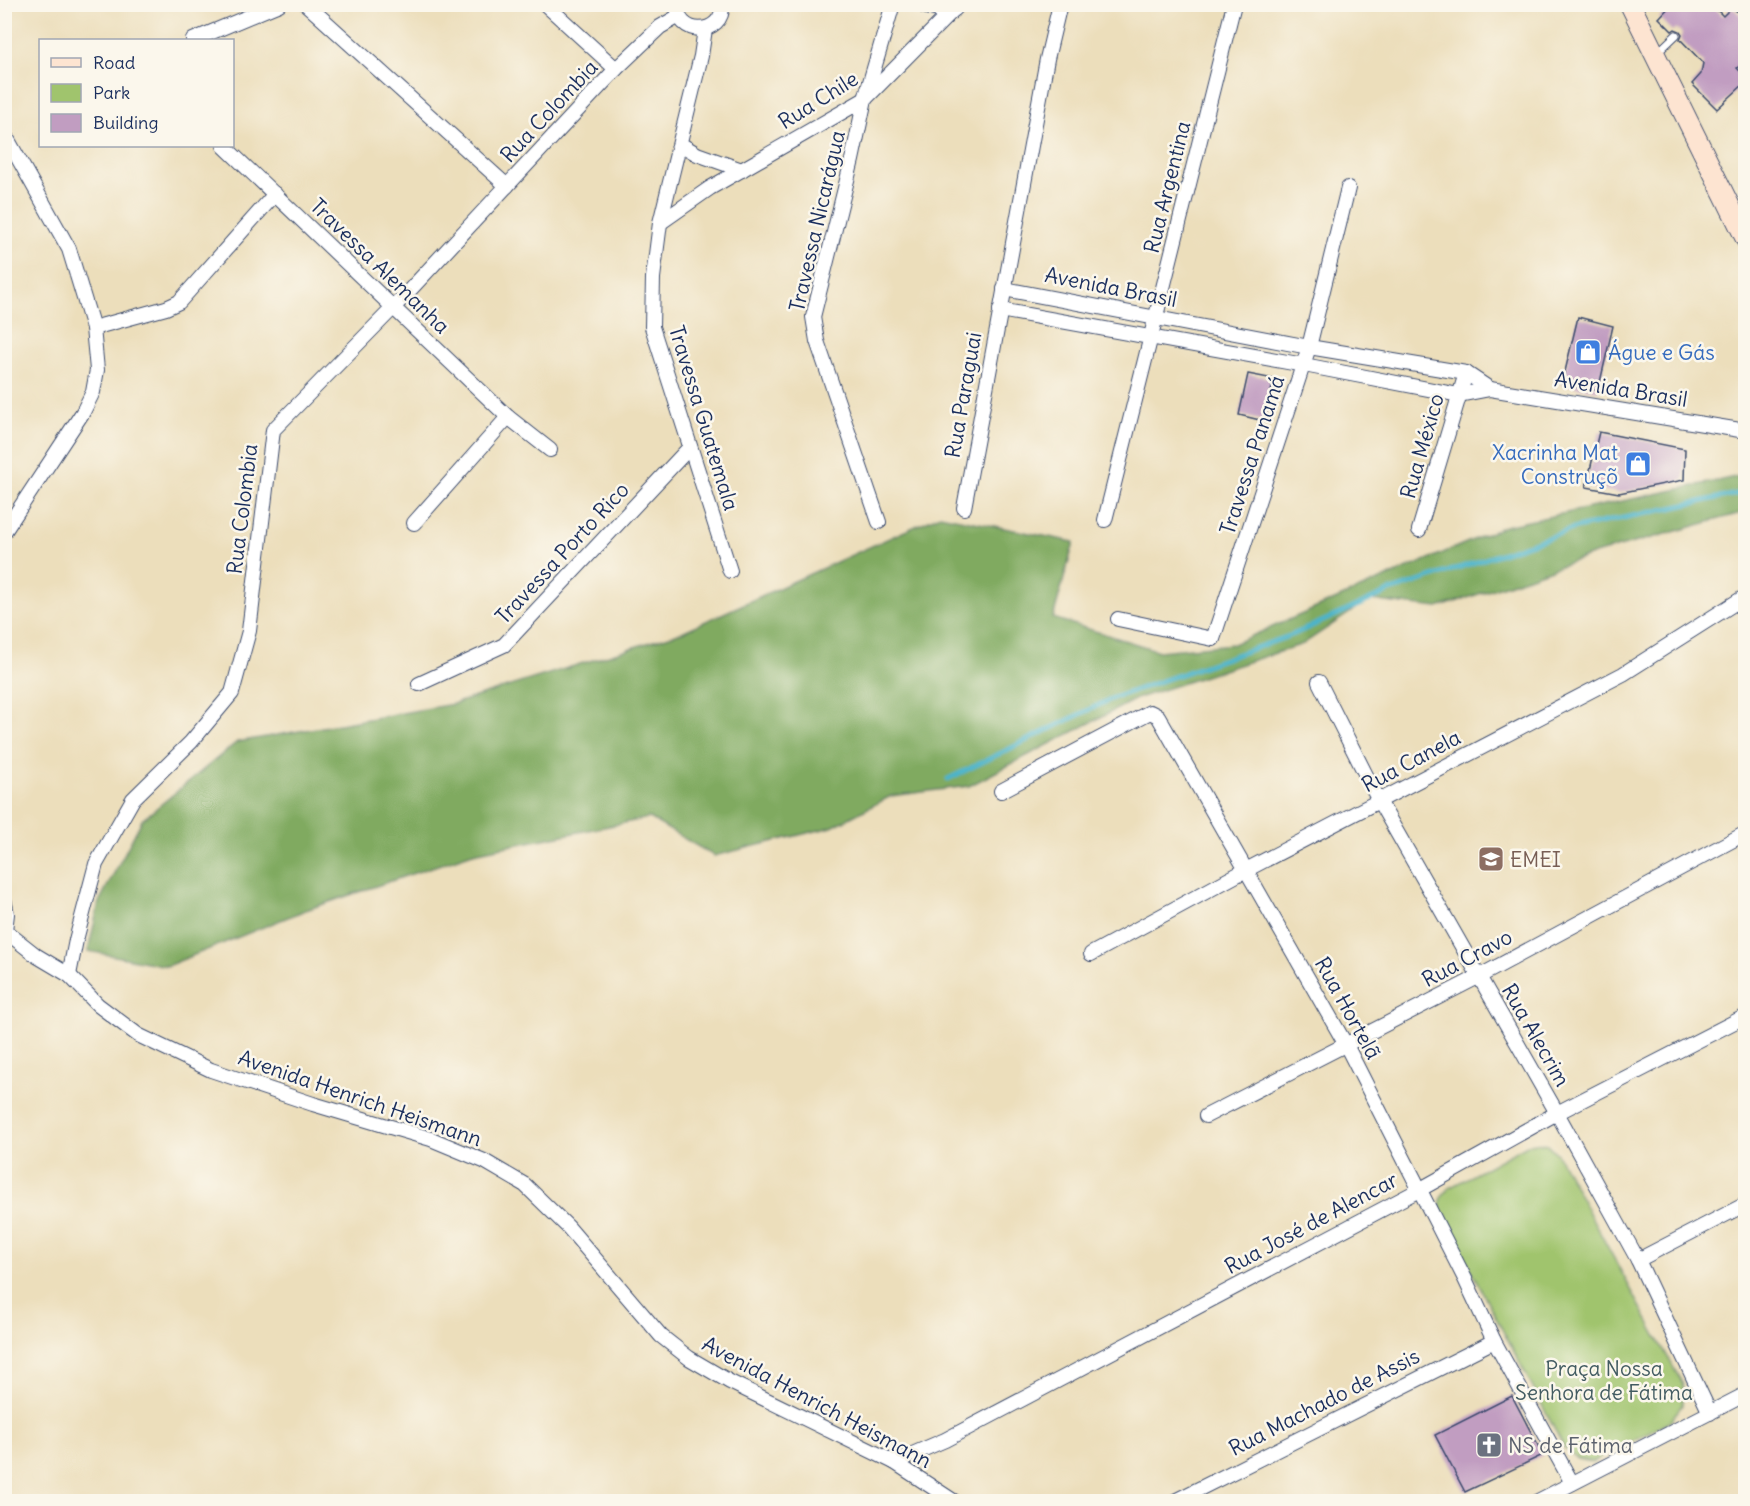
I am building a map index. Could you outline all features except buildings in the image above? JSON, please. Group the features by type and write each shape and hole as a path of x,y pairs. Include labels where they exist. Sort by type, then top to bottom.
{"street":[{"path":"195,39 279,4"},
{"path":"306,4 507,186"},
{"path":"545,4 616,69"},
{"path":"679,10 690,28 705,29 717,22 721,16 722,4"},
{"name":"Travessa Nicarágua","path":"879,522 817,341 813,317 865,99 893,4"},
{"path":"920,4 929,9 942,11 957,7"},
{"path":"1004,289 1047,59 1060,4"},
{"name":"Rua Argentina","path":"1105,520 1234,4"},
{"path":"1630,4 1746,239"},
{"name":"Rua Chile","path":"660,223 710,188 865,99 957,7"},
{"name":"Rua Colombia","path":"69,975 96,864 133,799 190,742 232,693 249,630 273,430 393,308 616,69 679,10"},
{"name":"Travessa Guatemala","path":"705,29 660,223 653,278 652,327 730,571"},
{"path":"4,133 69,249 93,328 97,370 93,392 83,412 4,532"},
{"path":"680,144 742,170"},
{"name":"Travessa Alemanha","path":"225,147 508,417 550,450"},
{"name":"Travessa Panamá","path":"1118,619 1213,639 1304,365 1348,188"},
{"path":"93,328 166,308 179,302 275,194"},
{"name":"Rua Paraguai","path":"964,508 1004,289"},
{"name":"Avenida Brasil","path":"1004,289 1368,358 1466,373 1490,389"},
{"name":"Avenida Brasil","path":"1000,310 1459,395 1490,389 1746,431"},
{"path":"1366,377 1368,358"},
{"name":"Rua México","path":"1419,530 1466,373"},
{"path":"414,523 508,417"},
{"name":"Travessa Porto Rico","path":"419,684 504,645 690,447"},
{"name":"Rua Canela","path":"1091,954 1246,870 1623,674 1746,596"},
{"name":"Rua Alecrim","path":"1318,682 1379,801 1638,1260 1710,1413"},
{"name":"Rua Hortelã","path":"1000,791 1150,712 1158,716 1346,1045 1494,1341 1572,1483"},
{"name":"Rua Cravo","path":"1206,1116 1478,976 1746,833"},
{"path":"4,899 7,914 5,930"},
{"name":"Avenida Henrich Heismann","path":"5,930 37,956 69,975 98,1005 138,1035 212,1070 313,1104 431,1139 484,1161 525,1185 568,1227 661,1336 689,1358 730,1382 894,1462 955,1502"},
{"name":"Rua José de Alencar","path":"894,1462 945,1440 1419,1190 1557,1113 1746,1016"},
{"path":"1638,1260 1746,1204"},
{"name":"Rua Machado de Assis","path":"1173,1502 1494,1341"},
{"path":"1536,1502 1746,1394"}],"lane":[{"path":"1654,55 1676,36"}],"green space":[{"path":"1745,475 1745,512 1598,553 1438,608 1369,600 1303,644 1138,698 969,786 891,796 832,827 714,856 649,818 473,853 303,911 167,966 88,951 99,902 142,820 237,742 453,704 682,632 940,515 1074,542 1053,618 1159,651 1233,644 1505,526"},
{"name":"Praça Nossa Senhora de Fátima","path":"1529,1144 1548,1145 1557,1154 1683,1385 1682,1405 1671,1420 1593,1462 1577,1459 1565,1449 1440,1211 1441,1198 1449,1188"}],"waterway":[{"path":"948,779 1113,698 1292,635 1388,592 1576,528 1746,492"}],"place":[{"name":"Águe e Gás","path":"1588,352"},
{"name":"Xacrinha Mat Construçõ","path":"1638,464"},
{"name":"EMEI","path":"1491,859"},
{"name":"NS de Fátima","path":"1489,1445"}]}
